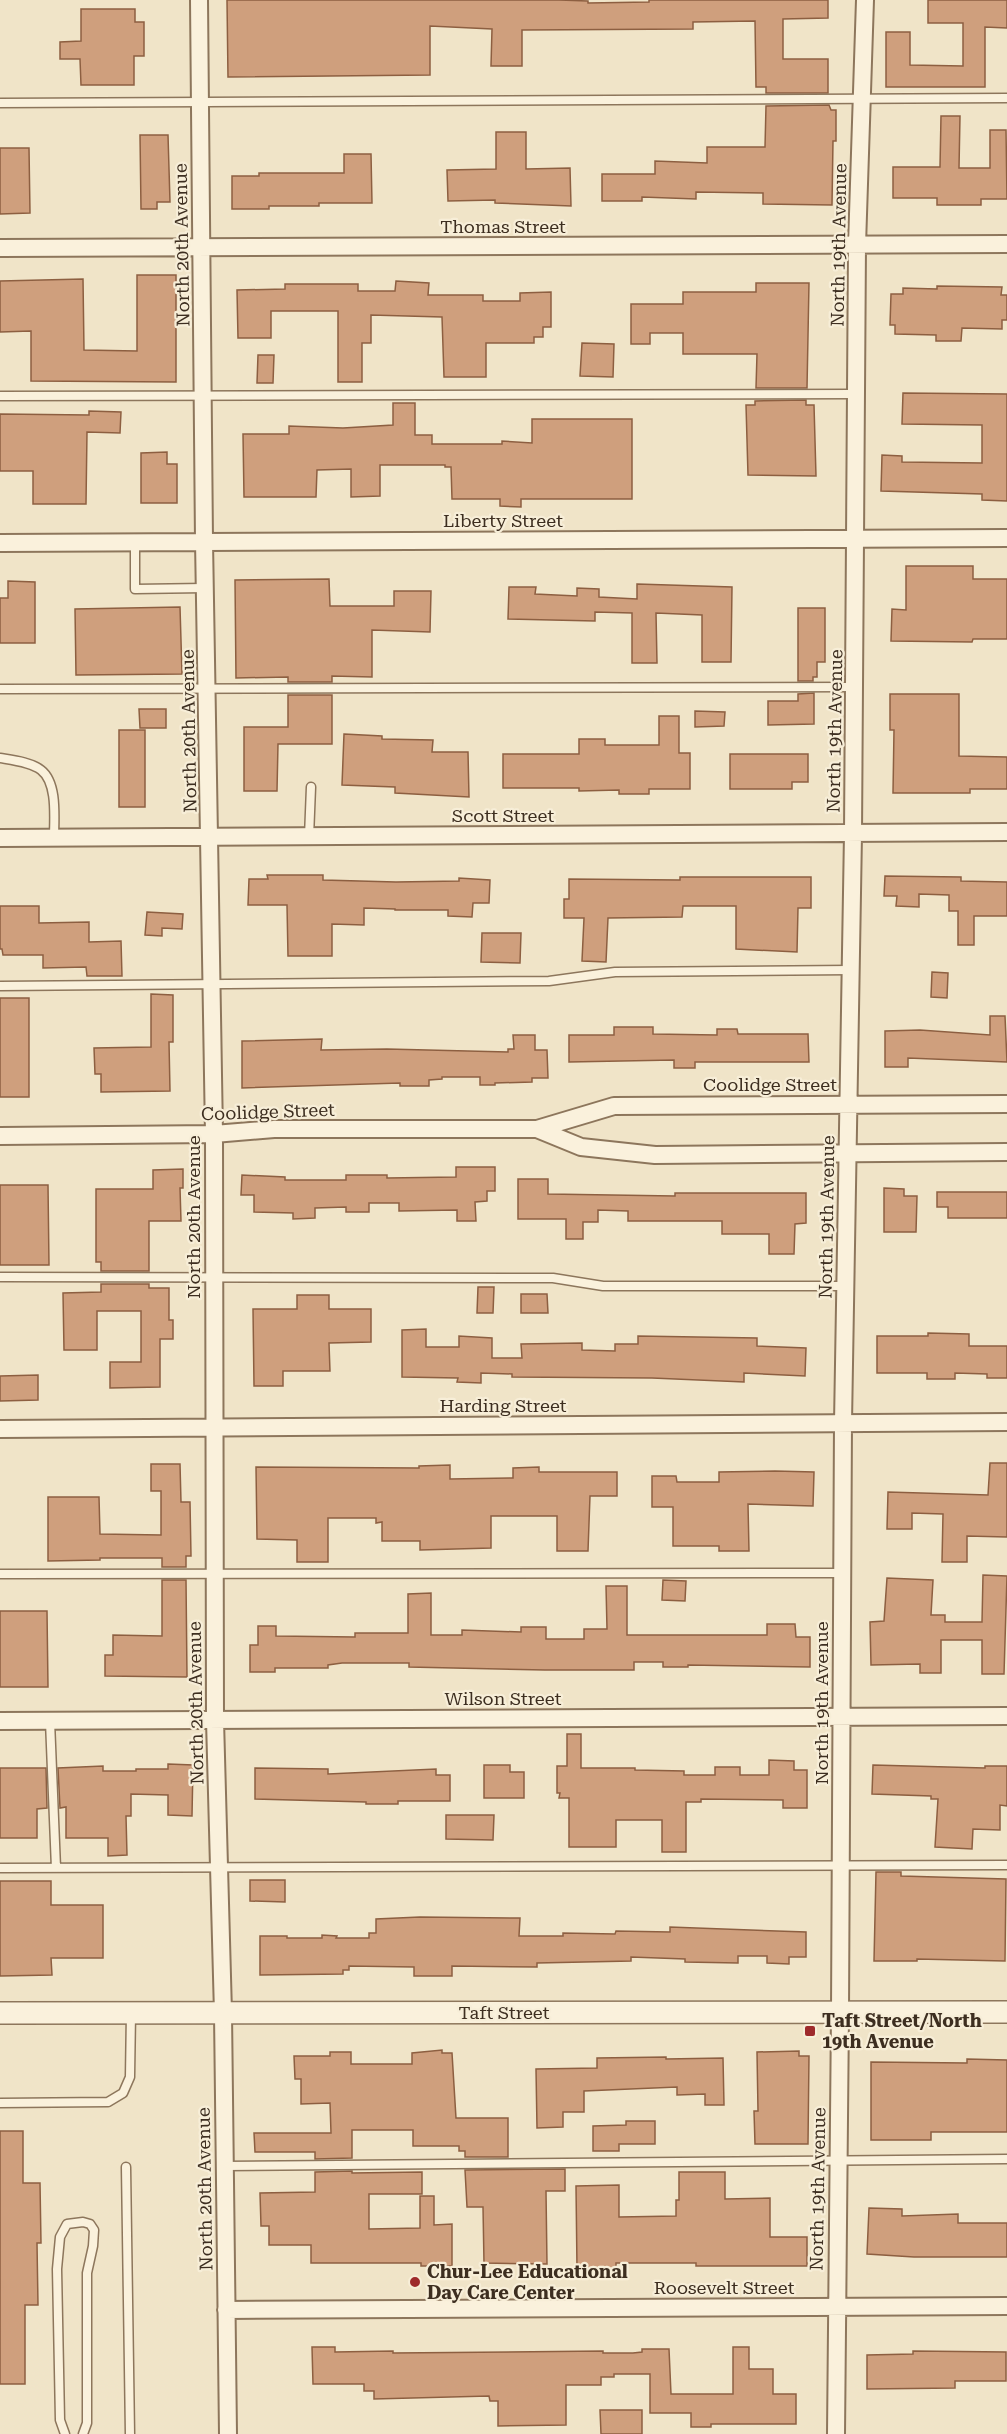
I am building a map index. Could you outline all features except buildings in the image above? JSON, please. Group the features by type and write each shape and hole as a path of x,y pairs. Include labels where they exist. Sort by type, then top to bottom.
{"street":[{"name":"North 20th Avenue","path":"199,0 204,541 214,1134 215,1720 223,2013 228,2434"},
{"name":"North 19th Avenue","path":"836,2434 843,1423 855,687 857,245 865,0"},
{"name":"Thomas Street","path":"0,248 1007,244"},
{"name":"Liberty Street","path":"0,543 1007,538"},
{"name":"Scott Street","path":"0,838 1007,832"},
{"name":"Coolidge Street","path":"0,1136 214,1134 274,1129 537,1129 614,1106 1007,1104"},
{"name":"Coolidge Street","path":"537,1129 581,1148 655,1155 1007,1152"},
{"name":"Harding Street","path":"0,1429 1007,1422"},
{"name":"Wilson Street","path":"0,1721 1007,1716"},
{"name":"Taft Street","path":"0,2013 1007,2012"},
{"name":"Roosevelt Street","path":"226,2310 1007,2306"}],"lane":[{"path":"0,103 1007,98"},
{"path":"0,396 856,394"},
{"path":"135,542 135,589 205,588"},
{"path":"0,689 855,687"},
{"path":"0,758 40,769 47,777 51,790 54,838"},
{"path":"309,837 311,787"},
{"path":"0,986 212,986 549,981 615,972 850,970"},
{"path":"0,1277 553,1278 603,1286 845,1286"},
{"path":"0,1574 842,1573"},
{"path":"50,1720 56,1868"},
{"path":"0,1868 1007,1865"},
{"path":"0,2103 108,2102 123,2093 129,2077 131,2013"},
{"path":"224,2166 1007,2159"},
{"path":"126,2167 130,2434"},
{"path":"65,2434 60,2420 57,2269 60,2237 66,2224 83,2222 90,2224 94,2230 87,2273 87,2423 83,2434"}],"place":[{"name":"Taft Street/North 19th Avenue","path":"810,2031"},
{"name":"Chur-Lee Educational Day Care Center","path":"415,2282"}]}
